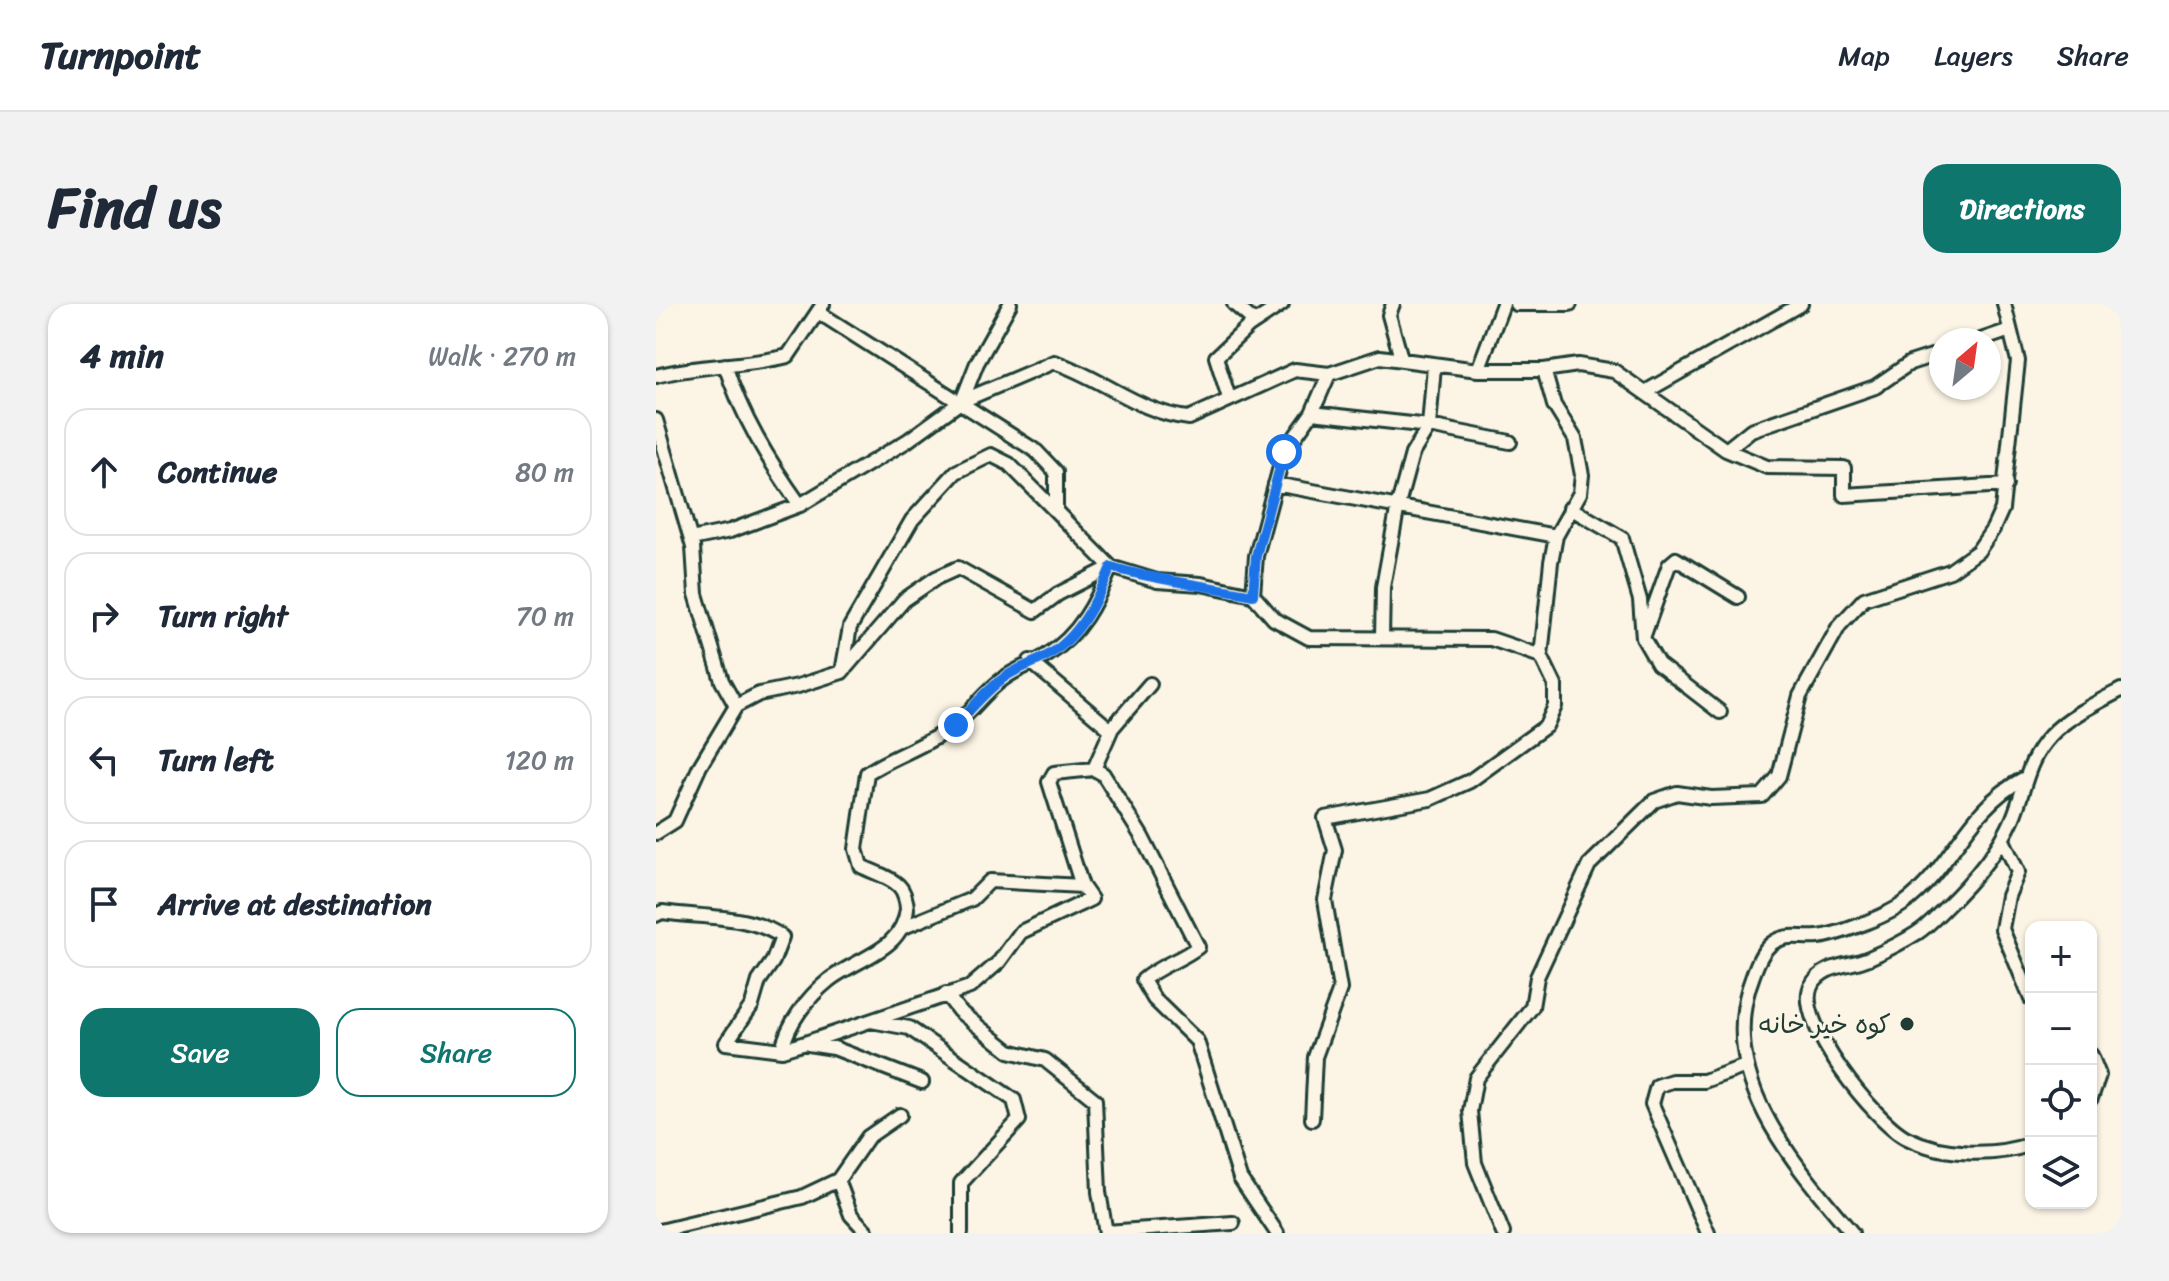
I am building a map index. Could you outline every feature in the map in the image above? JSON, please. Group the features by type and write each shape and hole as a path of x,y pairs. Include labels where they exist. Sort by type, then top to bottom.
{"street":[{"path":"962,401 977,363 1010,304"},
{"path":"1234,304 1255,322"},
{"path":"1229,398 1216,357 1255,322 1282,304"},
{"path":"1393,304 1389,315 1401,358"},
{"path":"1478,370 1503,304"},
{"path":"1516,304 1570,304"},
{"path":"1645,392 1801,304"},
{"path":"1503,1233 1475,1163 1470,1111 1476,1078 1532,1007 1537,977 1589,865 1654,801 1677,793 1711,798 1762,796 1779,776 1800,696 1839,626 1864,599 1950,571 1978,551 2002,509 2006,485 2018,361 2004,304"},
{"path":"656,376 687,368 788,356 821,308 962,401 990,424 1036,451 1056,472 1056,509"},
{"path":"2001,333 2010,330"},
{"path":"691,539 730,531 800,505 907,441 962,401 1054,362 1170,416 1189,418 1295,370 1329,374 1380,357 1478,370 1544,370 1578,365 1614,371 1726,450 1767,467 1844,468 1844,495 2006,485"},
{"path":"1726,450 1751,430 1875,387 1910,363 1929,357"},
{"path":"725,365 738,405 764,454 800,505"},
{"path":"1382,638 1383,587 1398,505 1412,454 1429,426 1434,366"},
{"path":"1312,1119 1315,1057 1340,989 1325,900 1335,850 1325,818 1430,799 1470,781 1546,726 1555,706 1555,685 1541,656 1556,536 1580,493 1579,455 1575,439 1554,405 1544,370"},
{"path":"1253,595 1256,556 1284,452 1312,413 1329,374"},
{"path":"1312,413 1429,426 1510,442"},
{"path":"656,420 691,539 696,594 722,681 736,706"},
{"path":"842,672 850,627 886,562 922,507 956,472 991,455 1009,464 1111,567 1157,581 1201,584 1253,595 1274,619 1309,638 1382,638 1404,642 1446,637 1491,639 1541,656"},
{"path":"1275,484 1556,536"},
{"path":"1570,508 1622,538 1640,600 1643,638 1658,664 1720,712"},
{"path":"1643,638 1669,565 1676,559 1738,597"},
{"path":"904,927 907,903 900,886 861,866 856,849 867,773 896,755 929,743 956,725 1001,680 1030,661 1044,658 1083,623 1111,567"},
{"path":"656,833 675,821 700,766 736,706 759,694 842,672 904,600 936,578 958,568 1035,611 1058,594 1111,567"},
{"path":"1030,661 1111,730"},
{"path":"1094,769 1111,730 1150,684"},
{"path":"2025,1146 2008,1152 1940,1150 1905,1138 1879,1116 1838,1064 1816,1029 1809,1007 1810,988 1822,973 1867,959 1918,932 1966,887 2003,840 2015,814 2023,779 2050,735 2121,690"},
{"path":"656,915 662,912 752,922 768,926 782,937 773,961 759,981 752,1005 726,1043 782,1050 871,1021 970,987 999,962 1021,932 1091,899 1082,886 1049,782 1054,773 1094,769 1103,774 1142,837 1198,947 1184,958 1158,967 1143,980 1154,999 1197,1041 1240,1178 1277,1233"},
{"path":"1852,1233 1775,1134 1746,1066 1742,1011 1759,961 1772,943 1793,935 1817,937 1900,906 1931,881 1966,826 2005,789 2023,779"},
{"path":"2003,840 2018,872 2008,896 2002,929 2029,993"},
{"path":"782,1050 784,1038 804,1005 830,980 883,948 904,927 972,899 990,881 1082,886"},
{"path":"946,994 959,1011 1009,1051 1045,1060 1095,1100 1099,1192 1106,1232 1233,1223"},
{"path":"871,1021 909,1028 1014,1100 1017,1107 1019,1120 961,1183 961,1233"},
{"path":"805,1043 834,1048 922,1082"},
{"path":"1708,1233 1659,1127 1652,1104 1657,1086 1672,1081 1704,1081 1746,1066"},
{"path":"656,1232 802,1197 838,1180 868,1137 900,1115"},
{"path":"838,1180 851,1215 866,1231"}],"place":[{"name":"کوه خير خانه","path":"1907,1024"}],"route":[{"path":"956,725 1001,680 1030,661 1044,658 1067,640 1096,603 1111,567 1157,581 1201,584 1253,595 1256,556 1284,452"}]}
